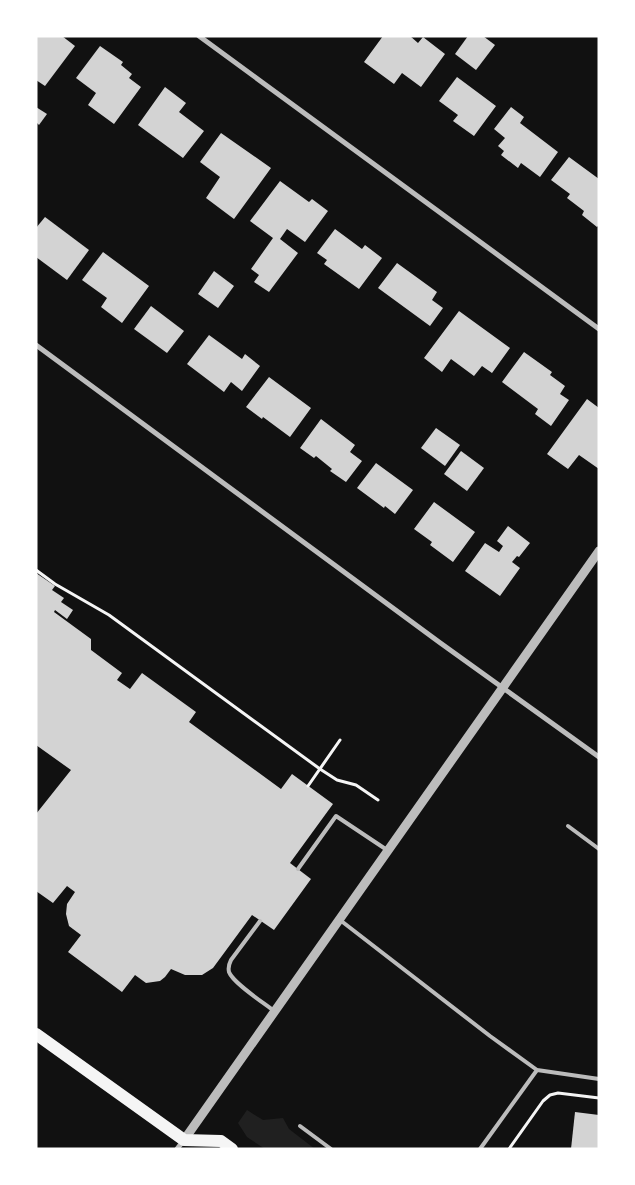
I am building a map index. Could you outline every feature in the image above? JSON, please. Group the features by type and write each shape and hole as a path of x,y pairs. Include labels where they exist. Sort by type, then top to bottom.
{"main road":[{"path":"36,1034 182,1146 222,1142 232,1149"}],"street":[{"path":"199,36 599,329"},
{"path":"36,345 502,688 599,757"},
{"path":"182,1146 274,1011 599,551"}],"lane":[{"path":"298,869 336,816 387,850"},
{"path":"568,826 599,848"},
{"path":"339,919 537,1070 599,1080"},
{"path":"260,921 228,966 233,978 274,1011"},
{"path":"480,1149 537,1070"},
{"path":"300,1126 331,1149"}],"path":[{"path":"36,570 55,584 108,615 320,769 337,780 356,785 378,800"},
{"path":"308,786 340,740"},
{"path":"509,1149 543,1101 550,1095 558,1093 599,1098"}],"shaded area":[{"path":"247,1110 263,1120 283,1118 289,1129 315,1149 265,1149 247,1137 238,1123"}],"building":[{"path":"36,36 62,36 75,46 45,86 36,80"},
{"path":"383,36 410,36 418,43 423,37 445,54 421,87 402,73 394,84 364,62"},
{"path":"468,36 483,36 495,45 476,70 455,54"},
{"path":"100,46 123,62 121,65 132,74 129,78 141,87 114,124 88,105 96,93 76,78"},
{"path":"457,77 496,106 474,136 453,121 458,115 439,101"},
{"path":"165,87 186,103 179,112 204,131 183,158 138,125"},
{"path":"36,107 47,114 39,125 36,122"},
{"path":"511,107 524,117 520,123 558,152 540,177 521,163 518,168 501,155 504,151 498,146 505,138 494,129"},
{"path":"221,133 271,168 234,219 206,198 220,177 200,162"},
{"path":"569,157 599,179 599,225 597,227 582,215 584,211 567,198 570,194 551,180"},
{"path":"280,181 309,202 312,199 328,211 305,242 287,229 280,239 298,253 269,292 254,282 259,275 251,269 273,238 250,221"},
{"path":"45,217 89,250 67,280 36,257 36,228"},
{"path":"335,229 362,249 365,245 382,258 359,289 324,264 327,260 317,253"},
{"path":"103,252 149,286 122,323 101,307 107,298 82,280"},
{"path":"397,263 437,292 432,300 443,308 430,326 378,288"},
{"path":"214,271 234,286 218,308 198,294"},
{"path":"151,306 184,331 167,353 134,329"},
{"path":"459,311 510,348 492,373 482,366 474,376 451,359 442,372 424,358"},
{"path":"209,335 242,359 245,354 260,366 242,391 231,382 224,392 187,364"},
{"path":"524,352 552,372 550,375 565,386 560,394 569,400 551,426 535,414 538,409 502,382"},
{"path":"269,377 311,408 290,437 246,407"},
{"path":"587,399 599,408 599,469 579,455 568,469 547,454"},
{"path":"321,419 355,445 350,452 362,461 346,482 330,471 332,469 316,456 314,458 300,448"},
{"path":"436,428 460,445 445,466 421,448"},
{"path":"461,451 484,468 467,491 444,474"},
{"path":"376,463 413,490 395,514 357,488"},
{"path":"434,502 475,532 453,562 430,545 432,542 414,529"},
{"path":"508,526 530,543 519,557 517,556 512,562 520,568 500,596 465,571 485,543 499,552 503,546 497,541"},
{"path":"36,573 55,586 52,590 64,598 61,602 73,610 67,619 55,610 54,612 91,639 91,650 122,673 117,680 130,689 142,673 196,712 189,722 281,789 292,774 333,804 290,863 311,879 274,930 252,915 213,968 202,975 185,975 171,969 160,981 146,983 135,975 122,992 68,952 81,935 69,926 66,914 67,904 75,892 67,886 53,903 36,891 36,814 71,770 36,745"},
{"path":"575,1112 599,1115 599,1149 571,1149"}]}
